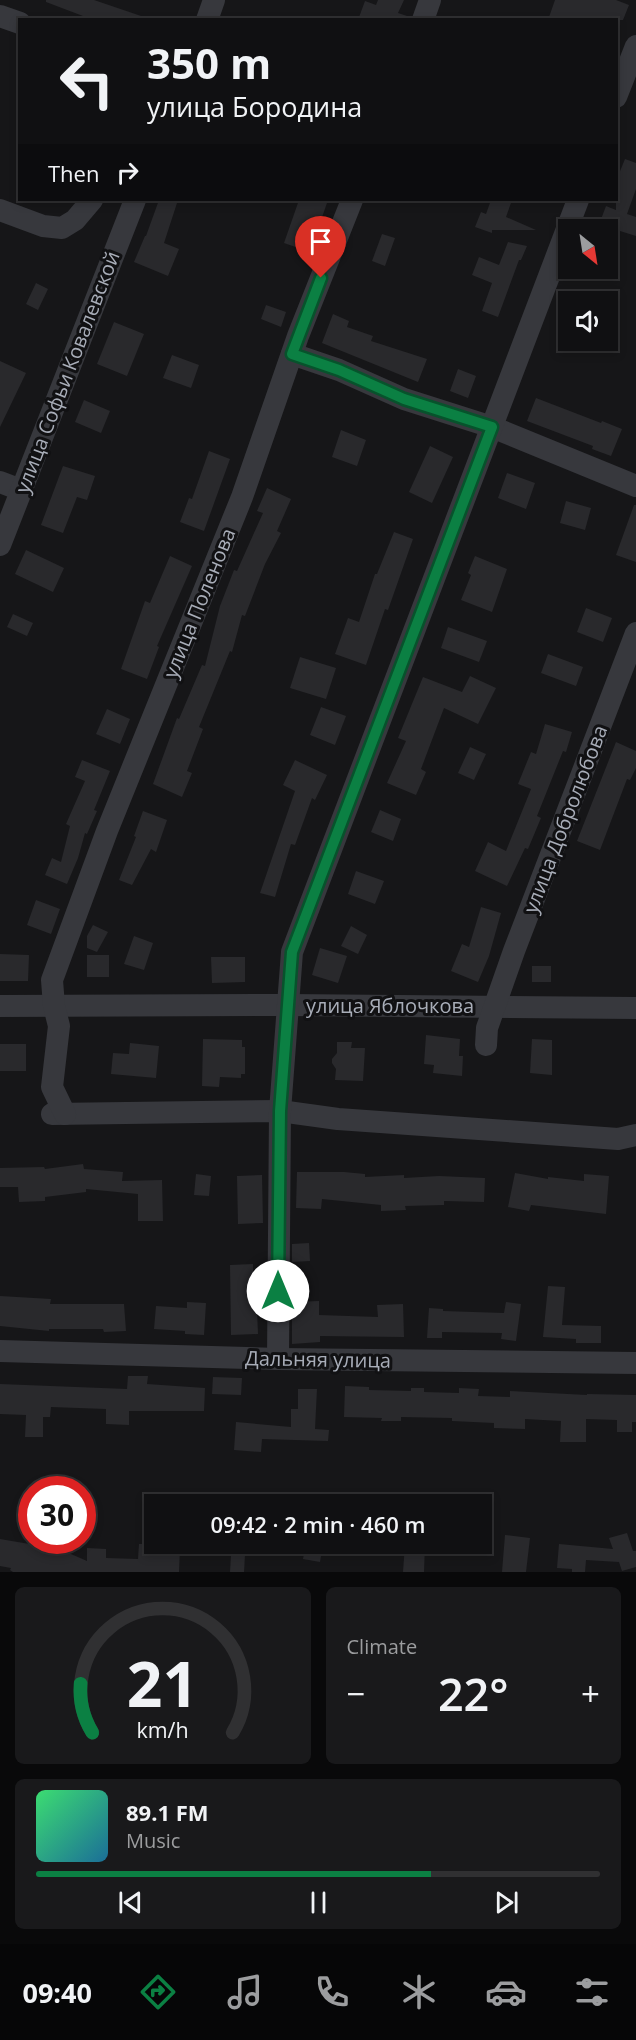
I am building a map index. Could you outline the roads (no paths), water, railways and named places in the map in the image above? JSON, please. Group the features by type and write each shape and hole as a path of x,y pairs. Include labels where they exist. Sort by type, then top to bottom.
{"street":[{"path":"208,18 214,0"},
{"path":"424,18 430,0"},
{"path":"0,16 18,22"},
{"path":"618,92 636,46"},
{"path":"0,210 43,226 62,228 75,220 91,201"},
{"name":"улица Софьи Ковалевской","path":"0,545 10,486 135,201"},
{"name":"улица Поленова","path":"280,1111 58,1114 52,1087 60,1026 54,1006 52,980 106,831 242,497 292,354 352,201"},
{"path":"278,1359 280,1111 292,952 578,201"},
{"path":"292,354 339,370 404,399 492,427 636,486"},
{"name":"улица Добролюбова","path":"486,1045 487,1028 514,951 636,633"},
{"name":"улица Яблочкова","path":"0,1006 287,1005 636,1008"},
{"path":"280,1111 338,1119 618,1139 636,1135"},
{"name":"Дальняя улица","path":"0,1351 278,1359 636,1364"}]}
